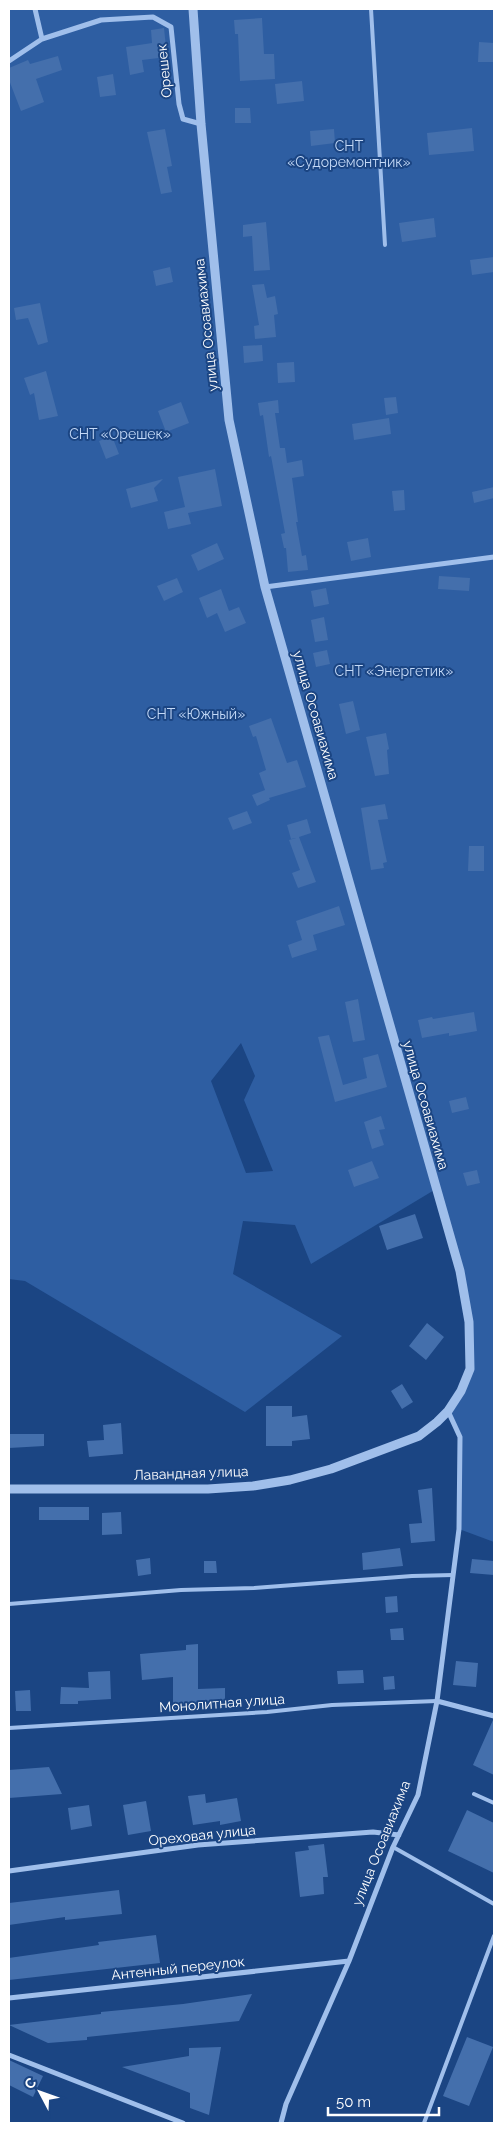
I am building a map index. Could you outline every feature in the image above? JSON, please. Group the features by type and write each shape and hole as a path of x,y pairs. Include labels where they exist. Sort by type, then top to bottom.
{"street":[{"path":"35,9 42,39"},
{"name":"улица Осоавиахима","path":"193,9 201,124 229,420 265,587 460,1271 469,1322 470,1368 461,1391 448,1411 460,1437 459,1529 437,1701 418,1795 399,1834 349,1961 286,2104 281,2123"},
{"name":"Орешек","path":"9,61 42,39 101,20 153,17 171,27 179,104 183,119 201,124"},
{"path":"265,587 494,558"},
{"name":"Лавандная улица","path":"9,1489 208,1489 290,1480 331,1469 419,1436 448,1411"},
{"path":"437,1701 494,1716"},
{"name":"Ореховая улица","path":"9,1871 198,1845 373,1832 399,1834"},
{"name":"Антенный переулок","path":"9,1998 349,1961"},
{"path":"9,2055 183,2123"}],"lane":[{"path":"371,9 385,245"},
{"path":"9,1604 181,1590 254,1588 412,1576 453,1575"},
{"name":"Монолитная улица","path":"9,1728 267,1712 332,1705 437,1701"},
{"path":"474,1794 494,1803"},
{"path":"394,1847 494,1904"},
{"path":"424,2123 494,1936"}],"green space":[{"path":"9,9 494,9 494,1542 459,1529 460,1437 448,1411 470,1369 469,1322 436,1189 311,1264 295,1225 243,1221 233,1274 342,1336 245,1412 25,1281 9,1279","holes":["241,1043 255,1076 244,1100 273,1171 246,1173 211,1081"]}],"building":[{"path":"262,18 264,54 274,54 275,79 240,81 238,34 235,34 234,20"},
{"path":"164,28 167,57 142,60 144,72 130,75 126,47 152,43 151,30"},
{"path":"479,42 494,43 494,62 478,62"},
{"path":"58,56 62,70 36,79 44,102 21,111 9,80 9,68 28,60 30,64"},
{"path":"113,74 116,95 100,97 97,77"},
{"path":"302,81 304,101 277,104 275,84"},
{"path":"235,108 250,108 251,123 235,123"},
{"path":"472,128 474,151 429,155 427,133"},
{"path":"165,129 172,166 167,167 172,192 161,194 147,132"},
{"path":"334,129 335,143 311,146 310,131"},
{"path":"434,218 436,237 402,242 399,223"},
{"path":"266,222 270,270 254,271 252,236 243,237 243,225"},
{"path":"494,257 494,272 472,275 470,260"},
{"path":"170,267 173,282 156,286 153,271"},
{"path":"264,284 267,298 275,296 278,314 274,315 276,337 255,339 254,326 259,325 252,285"},
{"path":"40,303 48,342 38,345 28,318 16,320 14,308"},
{"path":"262,345 263,361 244,363 243,346"},
{"path":"294,362 295,382 278,383 277,363"},
{"path":"46,371 58,416 39,420 34,393 30,395 24,378"},
{"path":"396,397 398,413 386,415 384,398"},
{"path":"278,400 279,413 275,413 280,448 285,448 287,463 302,460 304,476 292,478 298,522 296,522 302,556 306,555 308,570 288,572 286,548 284,548 281,534 285,533 271,456 269,457 263,415 260,416 258,403"},
{"path":"181,402 189,423 166,432 158,411"},
{"path":"389,418 391,434 354,440 352,424"},
{"path":"112,436 119,454 106,459 99,441"},
{"path":"215,469 222,506 188,513 191,524 168,529 164,512 185,507 178,477"},
{"path":"163,479 154,488 158,501 131,508 126,489"},
{"path":"494,487 494,498 474,503 472,492"},
{"path":"404,490 405,510 394,511 392,491"},
{"path":"368,538 371,557 351,561 347,542"},
{"path":"217,543 224,559 198,571 191,555"},
{"path":"439,576 470,578 469,591 438,589"},
{"path":"177,578 183,592 164,601 157,586"},
{"path":"326,588 329,604 314,607 311,591"},
{"path":"221,589 229,611 239,607 246,623 225,632 217,613 207,618 199,598"},
{"path":"324,617 328,640 315,642 311,620"},
{"path":"327,650 330,664 316,667 313,653"},
{"path":"353,701 360,730 346,734 339,704"},
{"path":"271,718 287,763 297,760 306,787 269,798 270,800 257,806 252,795 265,790 259,773 266,770 256,736 253,737 249,726"},
{"path":"386,733 389,749 387,750 389,774 375,776 366,737"},
{"path":"385,804 388,819 378,820 387,862 383,863 384,868 371,870 361,808"},
{"path":"247,811 252,823 233,830 228,818"},
{"path":"307,819 311,833 299,837 316,882 298,888 292,873 300,870 289,840 296,838 291,839 287,825"},
{"path":"469,846 484,846 484,871 468,871"},
{"path":"339,906 345,925 313,935 317,950 292,958 288,945 302,940 296,921"},
{"path":"358,999 365,1040 353,1042 345,1002"},
{"path":"474,1012 477,1031 449,1036 449,1033 422,1038 418,1020"},
{"path":"329,1035 343,1085 367,1078 363,1058 378,1054 387,1087 335,1102 318,1037"},
{"path":"466,1097 469,1109 452,1113 449,1101"},
{"path":"381,1116 385,1129 379,1130 384,1145 372,1149 364,1122"},
{"path":"372,1161 379,1178 354,1187 348,1170"},
{"path":"477,1170 480,1183 467,1186 463,1173"},
{"path":"415,1214 423,1238 387,1250 379,1226"},
{"path":"427,1323 444,1337 426,1360 409,1346"},
{"path":"402,1384 413,1402 402,1409 391,1391"},
{"path":"266,1406 292,1406 292,1417 307,1415 310,1439 292,1441 292,1446 266,1446"},
{"path":"121,1423 123,1454 89,1457 87,1441 104,1440 103,1425"},
{"path":"9,1434 44,1434 44,1446 9,1448"},
{"path":"432,1488 435,1541 411,1543 409,1524 422,1523 418,1490"},
{"path":"39,1507 89,1507 89,1520 39,1520"},
{"path":"121,1512 122,1534 102,1535 102,1513"},
{"path":"400,1548 403,1566 363,1570 362,1553"},
{"path":"150,1558 151,1574 138,1576 136,1560"},
{"path":"472,1559 494,1561 494,1575 470,1573"},
{"path":"204,1561 216,1561 217,1573 204,1573"},
{"path":"397,1596 398,1612 386,1613 385,1597"},
{"path":"403,1628 404,1640 391,1640 390,1629"},
{"path":"198,1644 198,1689 225,1688 225,1705 173,1708 173,1677 142,1680 140,1654 186,1650 186,1645"},
{"path":"456,1661 478,1663 476,1687 453,1685"},
{"path":"363,1670 364,1683 338,1684 337,1671"},
{"path":"110,1671 111,1699 78,1701 78,1704 60,1704 61,1687 89,1688 88,1672"},
{"path":"394,1676 395,1689 384,1690 383,1677"},
{"path":"30,1690 31,1711 16,1711 15,1691"},
{"path":"494,1720 494,1775 473,1765"},
{"path":"49,1767 62,1794 9,1798 9,1770"},
{"path":"205,1794 206,1803 237,1798 241,1821 220,1825 220,1821 193,1825 188,1796"},
{"path":"146,1801 151,1831 128,1835 123,1805"},
{"path":"89,1805 92,1826 71,1830 68,1808"},
{"path":"467,1810 494,1823 494,1873 448,1851"},
{"path":"324,1844 328,1877 323,1877 324,1894 300,1897 295,1852 309,1850 308,1846"},
{"path":"119,1890 122,1914 65,1920 65,1917 9,1925 9,1903"},
{"path":"156,1935 160,1963 9,1980 9,1958 99,1945 98,1942"},
{"path":"252,1994 239,2021 48,2043 9,2025 101,2014 101,2012 183,2004"},
{"path":"467,2037 493,2047 469,2106 443,2096"},
{"path":"221,2047 209,2115 190,2108 190,2093 122,2067 189,2056 189,2048"},
{"path":"9,2060 43,2076 33,2097 9,2085"}],"park label":[{"name":"СНТ «Судоремонтник»","path":"349,154"},
{"name":"СНТ «Орешек»","path":"120,434"},
{"name":"СНТ «Энергетик»","path":"394,671"},
{"name":"СНТ «Южный»","path":"196,714"}]}
